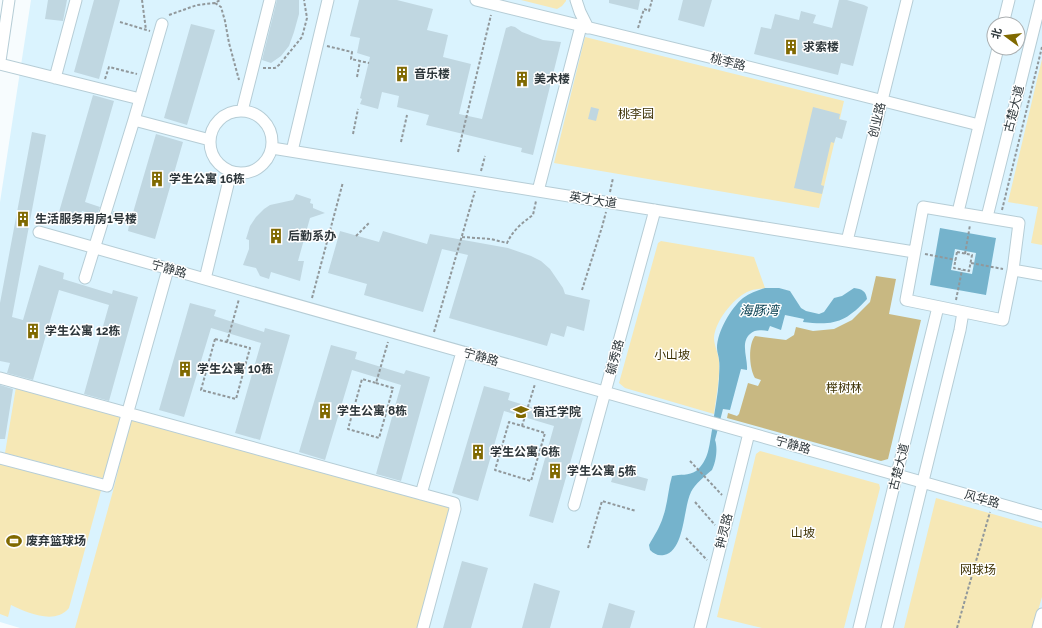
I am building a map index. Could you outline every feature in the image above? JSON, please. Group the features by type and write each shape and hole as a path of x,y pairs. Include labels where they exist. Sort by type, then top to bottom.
{"street":[{"path":"9,0 0,59 55,78 140,99"},
{"path":"55,78 76,0"},
{"path":"242,111 270,0"},
{"path":"292,151 328,0"},
{"name":"桃李路","path":"476,0 979,125"},
{"path":"538,191 585,27 576,0"},
{"name":"创业路","path":"847,241 907,0"},
{"path":"1005,16 1009,0"},
{"name":"古楚大道","path":"987,217 1041,0"},
{"path":"85,278 134,120 160,29"},
{"path":"958,212 996,56"},
{"path":"242,111 256,114 264,120 270,128 272,148 269,158 262,166 242,174 232,172 222,167 215,159 211,149 210,140 214,128 220,120 228,114 242,111"},
{"path":"134,120 210,140"},
{"name":"英才大道","path":"272,148 914,252"},
{"path":"205,279 232,172"},
{"path":"923,207 958,212 1020,223 1009,270 1003,320 906,300 923,207"},
{"name":"毓秀路","path":"574,505 655,210"},
{"name":"宁静路","path":"39,232 923,482"},
{"path":"0,458 107,486 168,269"},
{"path":"1009,270 1042,275"},
{"name":"古楚大道","path":"859,628 938,307"},
{"path":"887,628 960,330 963,312"},
{"path":"422,494 462,352"},
{"path":"0,378 454,503 455,509 423,628"},
{"name":"钟灵路","path":"700,628 749,433"},
{"name":"风华路","path":"923,482 1042,516"},
{"path":"1038,628 1042,614"}],"path":[{"path":"142,0 146,30"},
{"path":"120,22 146,30 160,29 169,15 197,5 215,3 220,0"},
{"path":"253,68 275,68 286,57 302,36 307,18 304,0"},
{"path":"635,39 644,9 649,11 652,0"},
{"path":"215,3 221,7 225,21 228,43 235,68 239,81 246,93"},
{"path":"458,152 494,4"},
{"path":"318,44 352,52 351,59 368,63"},
{"path":"1002,210 1042,47"},
{"path":"357,77 360,61"},
{"path":"102,90 108,67 146,77"},
{"path":"353,134 358,109"},
{"path":"402,142 407,115"},
{"path":"430,343 485,156"},
{"path":"582,290 602,227 613,178"},
{"path":"309,309 343,182"},
{"path":"462,237 491,239 507,243 512,233 520,224 533,215 538,191"},
{"path":"356,236 369,223"},
{"path":"965,254 971,223"},
{"path":"957,252 965,254 972,255 969,271 954,268 957,252"},
{"path":"927,254 956,260"},
{"path":"971,263 1009,270"},
{"path":"956,299 962,270"},
{"path":"227,342 241,293"},
{"path":"376,383 391,332"},
{"path":"215,339 227,342 250,348 236,399 201,390 215,339"},
{"path":"522,426 538,374"},
{"path":"362,379 376,383 393,388 379,438 348,429 362,379"},
{"path":"509,422 522,426 545,433 531,481 495,470 509,422"},
{"path":"690,461 725,498"},
{"path":"588,548 602,501 636,511"},
{"path":"695,502 717,528"},
{"path":"957,628 990,509"},
{"path":"686,538 709,562"}],"shaded area":[{"name":"宿迁学院","path":"31,0 1042,0 1042,628 20,628 0,622 0,202"}],"green space":[{"path":"521,0 566,0 566,1 557,9"},
{"name":"桃李园","path":"585,37 844,101 819,208 554,163"},
{"path":"1042,59 1042,245 1031,243 1038,207 1008,202"},
{"name":"小山坡","path":"661,241 754,257 765,288 751,290 736,300 721,318 715,331 714,338 719,359 719,375 714,414 625,388 619,383 658,243"},
{"name":"榉树林","path":"876,276 896,279 889,314 921,320 888,459 881,461 727,418 728,413 737,416 739,414 748,383 758,386 761,380 755,378 751,368 750,351 755,336 786,340 794,335 796,327 813,331 834,329 852,320 870,302"},
{"path":"16,387 122,415 105,477 102,478 5,453"},
{"path":"131,419 451,508 419,628 75,628 113,491"},
{"name":"山坡","path":"760,451 879,484 880,488 844,628 762,628 717,617 756,454"},
{"path":"0,464 45,476 46,472 102,487 69,608 56,616 41,616 11,605 8,617 0,614"},
{"name":"网球场","path":"936,498 1042,528 1042,597 1033,628 904,628"}],"water":[{"path":"940,228 996,238 986,295 930,285","holes":["955,249 976,253 972,274 951,270"]},
{"name":"海豚湾","path":"765,288 779,288 790,291 801,308 806,311 819,314 824,312 834,298 842,296 854,288 863,291 866,294 867,299 852,313 839,321 831,323 803,322 804,319 785,315 781,330 770,326 768,331 761,330 750,334 745,342 747,370 741,369 730,410 723,409 715,440 716,451 712,470 691,492 688,499 680,538 676,546 671,552 664,555 653,553 650,550 649,545 659,528 663,517 672,476 693,473 696,471 704,462 708,452 718,392 719,359 717,348 719,335 738,302 751,293"}],"building":[{"path":"48,0 67,0 63,21 45,19"},
{"path":"94,0 120,0 99,79 74,72"},
{"path":"277,0 299,0 299,14 289,46 281,56 271,63 262,60"},
{"path":"359,0 397,0 433,9 427,30 448,35 443,57 471,64 459,114 482,119 506,28 511,26 515,27 522,32 543,40 561,42 533,155 521,152 522,148 426,125 429,115 397,107 399,96 382,92 378,109 360,104 362,99 360,98 370,57 357,53 360,38 350,36"},
{"path":"609,0 640,0 638,10 609,3"},
{"path":"683,0 712,0 704,27 678,20"},
{"path":"839,0 847,0 868,7 853,66 841,63 838,75 754,54 761,27 771,29 775,14 799,20 801,11 816,15 813,23 832,28"},
{"path":"191,24 215,30 187,125 164,118"},
{"path":"93,95 114,101 85,202 100,207 97,215 82,211 80,218 59,212"},
{"path":"591,107 599,109 596,121 588,119"},
{"path":"813,107 840,114 839,119 847,121 842,139 836,137 834,143 831,142 821,185 824,186 822,194 794,188"},
{"path":"32,132 46,135 12,317 23,320 39,265 64,273 63,279 112,294 113,290 138,297 109,401 84,394 109,305 59,290 33,380 7,373 10,363 0,361 0,303"},
{"name":"学生公寓 16栋","path":"156,134 183,142 155,239 128,231 129,225 110,220 113,211 132,216"},
{"name":"后勤系办","path":"296,194 311,199 310,203 313,204 313,208 325,213 310,218 298,261 304,261 300,281 271,272 269,279 260,276 256,268 243,265 249,249 249,240 246,239 250,226 264,209 270,205 293,200"},
{"path":"340,231 379,242 383,231 427,244 430,234 508,248 531,256 541,261 550,269 563,288 565,294 590,300 584,331 567,326 564,337 551,333 547,346 449,318 468,255 442,249 423,312 364,295 367,284 328,273"},
{"path":"190,303 216,310 214,316 264,332 265,328 290,335 260,440 235,433 261,343 211,328 184,417 159,410"},
{"path":"331,345 357,352 355,359 404,374 406,370 430,377 401,481 376,474 401,385 352,370 325,460 299,452"},
{"path":"0,385 13,389 5,439 0,439"},
{"path":"484,386 510,393 508,400 557,415 559,411 583,418 553,523 529,516 554,426 504,411 478,501 452,493"},
{"path":"615,470 648,479 645,491 611,482"},
{"path":"462,561 488,568 471,628 443,628"},
{"path":"534,583 560,591 550,628 522,628"},
{"path":"609,603 635,611 630,628 602,628"}],"place":[{"name":"求索楼","path":"791,47"},
{"name":"音乐楼","path":"402,74"},
{"name":"美术楼","path":"522,79"},
{"name":"学生公寓 16栋","path":"157,179"},
{"name":"生活服务用房1号楼","path":"23,219"},
{"name":"后勤系办","path":"276,236"},
{"name":"学生公寓 12栋","path":"33,331"},
{"name":"学生公寓 10栋","path":"185,369"},
{"name":"学生公寓 8栋","path":"325,411"},
{"name":"宿迁学院","path":"521,412"},
{"name":"学生公寓 6栋","path":"478,452"},
{"name":"学生公寓 5栋","path":"555,471"},
{"name":"废弃篮球场","path":"14,541"}]}
